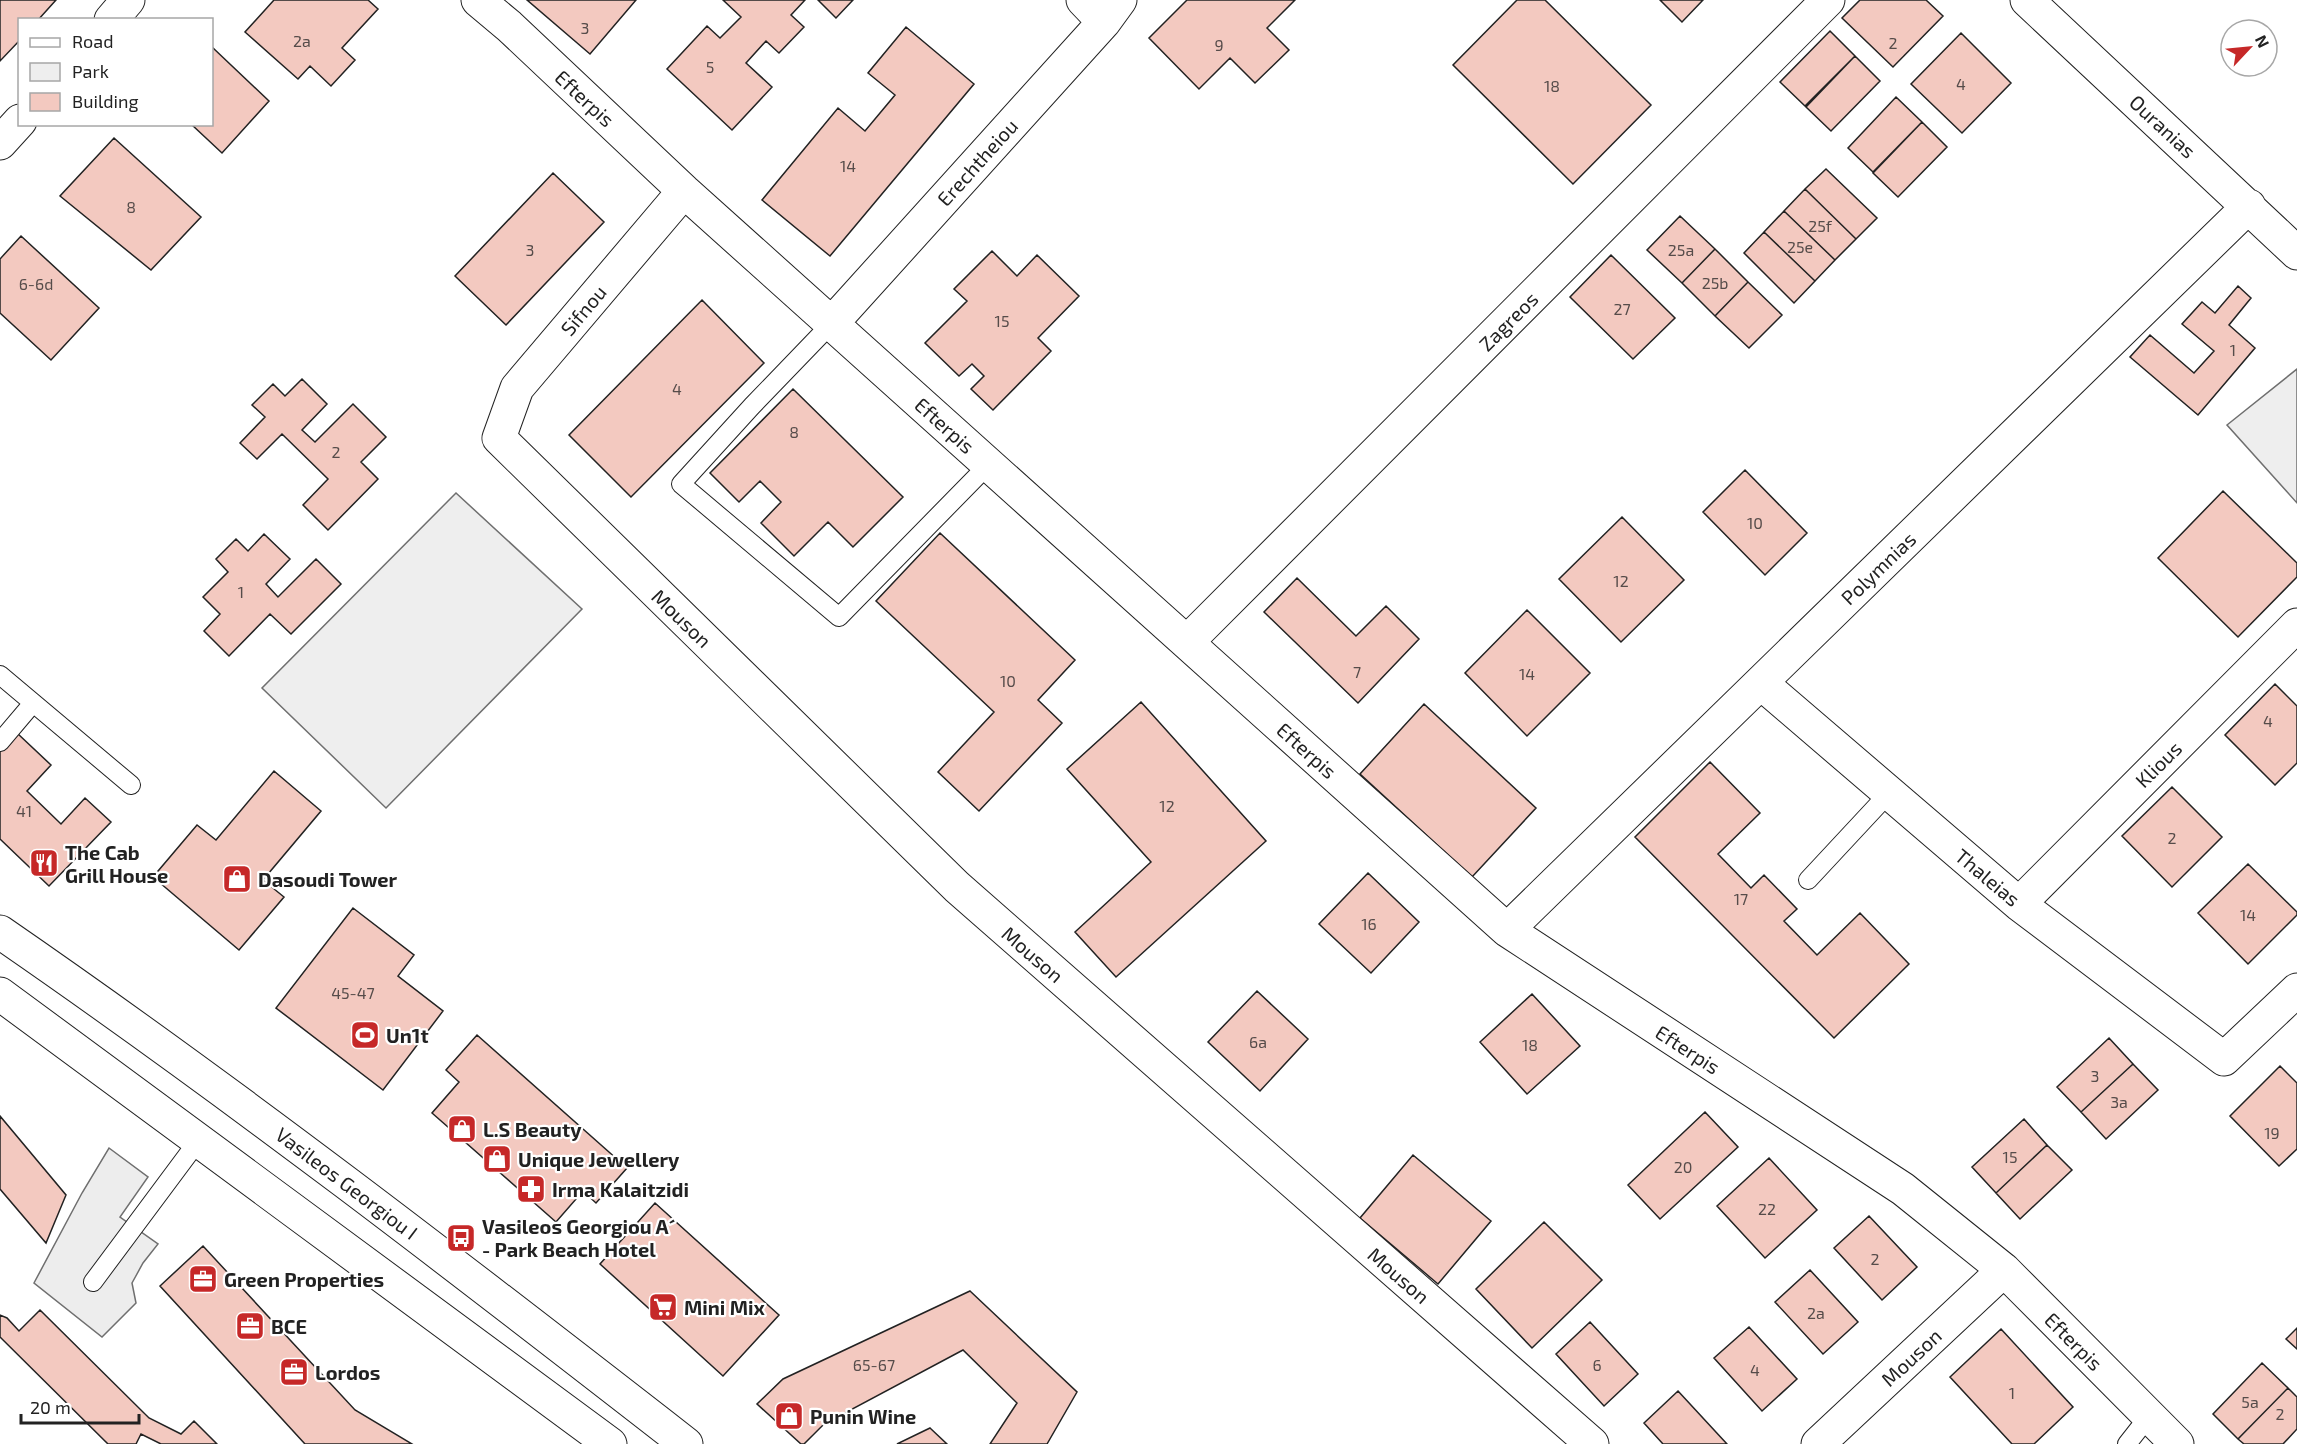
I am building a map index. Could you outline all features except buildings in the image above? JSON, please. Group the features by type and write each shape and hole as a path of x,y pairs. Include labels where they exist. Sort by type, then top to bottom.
{"street":[{"path":"113,18 128,0"},
{"name":"Efterpis","path":"478,0 509,26 684,191 1507,930 1903,1190 2004,1270 2177,1444"},
{"name":"Zagreos","path":"1187,642 1828,0"},
{"name":"Ouranias","path":"2028,0 2297,253"},
{"name":"Erechtheiou","path":"832,323 1102,7"},
{"path":"0,143 18,123"},
{"name":"Sifnou","path":"499,438 517,388 684,191"},
{"name":"Polymnias","path":"1507,930 2249,206"},
{"name":"Mouson","path":"499,438 957,887 1592,1444"},
{"name":"Klious","path":"2019,904 2297,625"},
{"name":"Thaleias","path":"1761,683 2019,904 2224,1059 2297,990"},
{"name":"Vasileos Georgiou I","path":"0,932 98,999 316,1159 686,1444"},
{"path":"0,994 610,1444"},
{"name":"Mouson","path":"1818,1444 2004,1270"}],"lane":[{"path":"832,323 752,405 681,484 839,617 989,464"},
{"path":"0,675 131,785"},
{"path":"0,742 33,703"},
{"path":"1808,880 1889,793"},
{"path":"93,1282 198,1141"},
{"path":"2127,1444 2149,1416"}],"green space":[{"path":"2297,369 2297,503 2227,425"},
{"path":"456,493 582,609 386,808 262,688"}],"shaded area":[{"path":"109,1148 148,1177 120,1217 158,1244 143,1263 132,1283 136,1303 102,1337 34,1283"}],"place":[{"name":"The Cab Grill House","path":"44,863"},
{"name":"Dasoudi Tower","path":"237,879"},
{"name":"Un1t","path":"365,1035"},
{"name":"L.S Beauty","path":"462,1129"},
{"name":"Unique Jewellery","path":"497,1159"},
{"name":"Irma Kalaitzidi","path":"531,1189"},
{"name":"Vasileos Georgiou A´ - Park Beach Hotel","path":"461,1238"},
{"name":"Green Properties","path":"203,1279"},
{"name":"Mini Mix","path":"663,1307"},
{"name":"BCE","path":"250,1326"},
{"name":"Lordos","path":"294,1372"},
{"name":"Punin Wine","path":"789,1416"}]}
